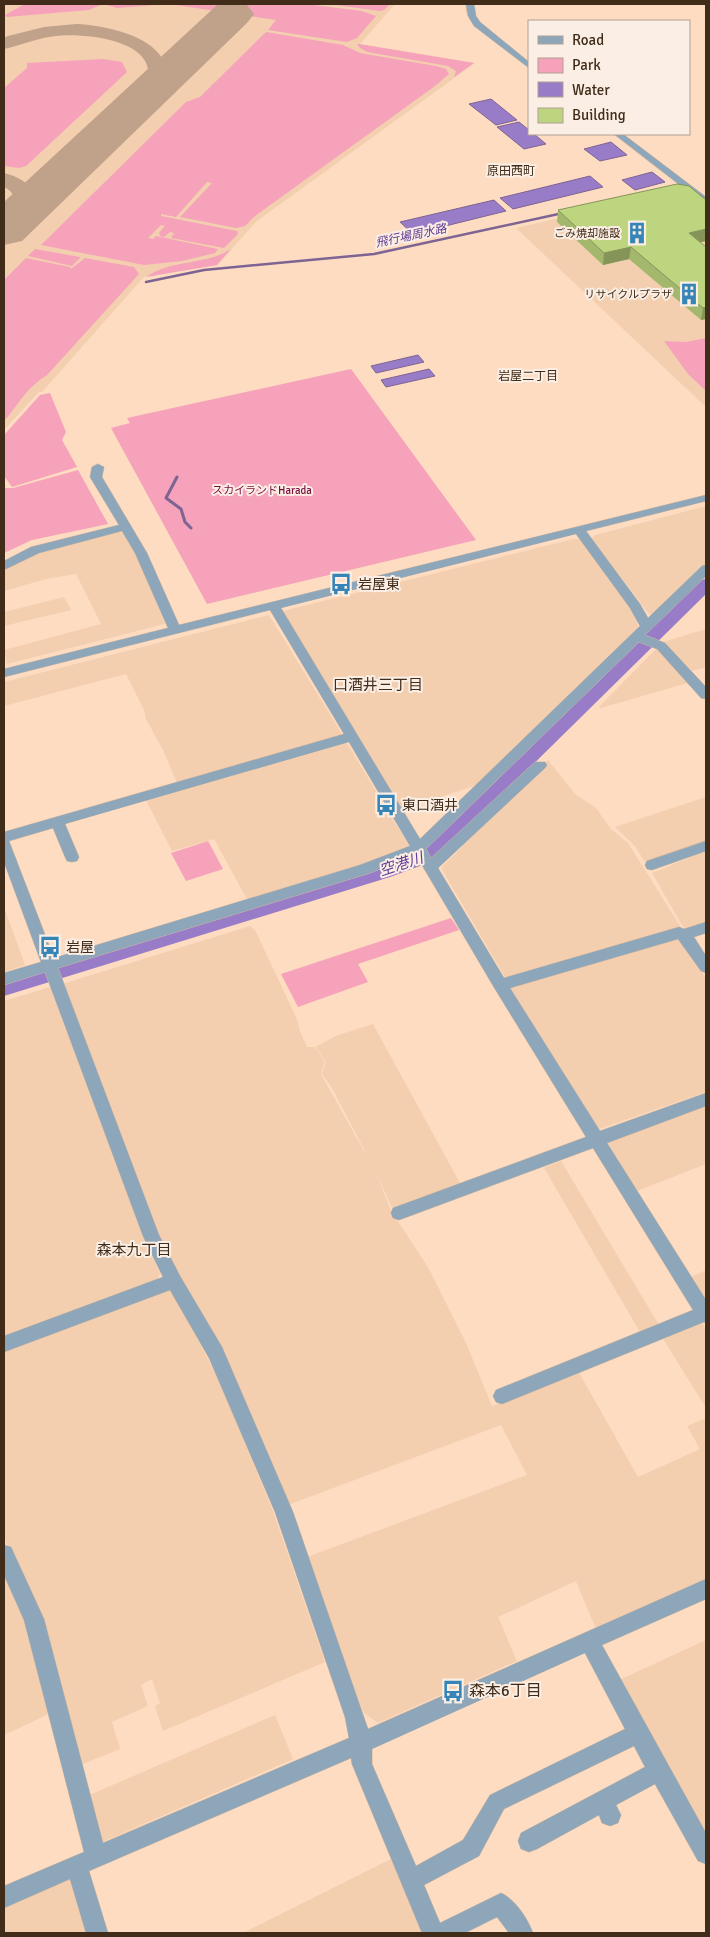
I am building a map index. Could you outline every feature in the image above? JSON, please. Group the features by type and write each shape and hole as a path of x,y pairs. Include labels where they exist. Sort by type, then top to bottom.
{"street":[{"path":"470,4 472,16 477,24 528,65"},
{"path":"619,135 706,201"},
{"path":"82,474 97,472 125,527 141,553 175,630"},
{"path":"4,673 706,498"},
{"path":"4,566 35,550 125,527"},
{"path":"579,530 636,607 642,634 661,646 674,658 706,695"},
{"path":"424,858 706,569"},
{"path":"274,606 500,985 706,1314 502,1396"},
{"path":"4,837 58,823 351,737"},
{"path":"4,979 52,971 364,869 424,858 540,765"},
{"path":"58,823 72,857"},
{"path":"4,844 151,1236 174,1281 216,1353 284,1512 355,1717 361,1743 362,1764 433,1933"},
{"path":"652,865 706,846"},
{"path":"684,935 706,926"},
{"path":"500,985 679,933 684,935 706,967"},
{"path":"400,1213 598,1141 610,1134 706,1099"},
{"path":"4,1344 174,1281"},
{"path":"4,1554 34,1619 86,1861 97,1933"},
{"path":"4,1897 590,1643 706,1589"},
{"path":"590,1643 706,1853"},
{"path":"411,1880 471,1848 497,1802 639,1733"},
{"path":"538,1841 606,1808 659,1771"},
{"path":"442,1933 501,1904 522,1933"}],"shaded area":[{"path":"9,4 395,4 360,44 475,63 257,221 217,265 144,277 42,392 39,392 4,430 4,6"},
{"path":"629,202 706,209 706,407 516,228"},
{"path":"706,506 706,565 656,614 649,614 592,539 595,535"},
{"path":"119,532 126,534 141,564 165,624 7,664 4,650 101,624 76,574 46,579 4,591 4,571 27,556"},
{"path":"579,539 634,614 639,629 480,784 400,810 283,611"},
{"path":"64,597 71,610 4,626 4,612"},
{"path":"269,615 342,734 340,737 177,783 126,674 4,706 4,682"},
{"path":"706,629 706,667 692,671 663,642"},
{"path":"657,648 691,682 599,707"},
{"path":"342,742 347,743 409,846 406,851 248,901 214,839 172,851 146,800"},
{"path":"548,760 575,794 596,808 611,829 628,843 682,929 506,979 441,868"},
{"path":"706,797 706,842 647,865 635,846 615,827"},
{"path":"706,851 706,923 687,928 683,927 652,873"},
{"path":"4,907 25,965 4,972"},
{"path":"250,926 255,930 297,1019 307,1047 314,1047 325,1062 321,1074 364,1151 366,1153 332,1088 322,1074 326,1062 315,1047 338,1035 373,1024 461,1185 393,1210 375,1170 391,1211 428,1267 466,1343 492,1406 578,1371 638,1477 700,1449 687,1426 706,1418 706,1579 596,1629 576,1581 498,1617 517,1661 378,1723 364,1713 348,1676 307,1557 527,1475 501,1425 288,1505 158,1235 62,984"},
{"path":"676,936 687,947 706,979 706,1092 599,1129 509,987"},
{"path":"50,987 137,1221 160,1274 156,1281 4,1338 4,1001"},
{"path":"706,1103 706,1164 637,1191 606,1141 609,1138"},
{"path":"561,1161 659,1325 640,1332 544,1168"},
{"path":"706,1270 706,1301 691,1277"},
{"path":"160,1287 173,1291 220,1383 273,1511 325,1662 163,1731 155,1706 160,1703 152,1679 141,1685 148,1706 112,1722 120,1749 78,1766 38,1611 4,1538 4,1347"},
{"path":"697,1322 703,1324 706,1330 706,1408 662,1337"},
{"path":"4,1568 28,1620 53,1712 4,1735"},
{"path":"706,1640 706,1837 617,1681"},
{"path":"275,1715 293,1759 100,1843 87,1796"},
{"path":"393,1858 423,1933 243,1933"},
{"path":"71,1876 76,1880 92,1933 4,1933 4,1905"}],"green space":[{"path":"25,4 103,4 89,10 7,17 5,15"},
{"path":"103,4 169,4 117,8"},
{"path":"169,4 306,4 362,11 376,16 357,38 347,42 268,30 276,20"},
{"path":"328,4 390,4 380,11"},
{"path":"266,32 343,45 360,53 436,66 446,69 449,74 255,216 245,226 236,228 180,217 212,183 207,182 176,217 161,214 161,216 237,231 238,234 224,248 171,238 174,233 170,232 164,237 160,236 159,233 165,226 161,225 148,238 153,239 156,236 218,249 215,253 182,261 144,265 41,245 186,102 200,97"},
{"path":"357,44 474,63 454,77 456,71 448,66 367,52"},
{"path":"103,59 122,62 127,72 26,166 19,168 4,166 4,88 27,68 27,63"},
{"path":"35,249 80,258 72,266 28,256"},
{"path":"231,249 217,265 146,277 166,267 210,258"},
{"path":"26,258 70,267 71,269 85,258 134,267 139,274 47,375 28,391 4,421 4,280"},
{"path":"706,338 706,391 688,374 664,341 686,342"},
{"name":"スカイランドHarada","path":"351,369 476,540 207,604 111,428 130,423 127,418"},
{"path":"50,393 66,432 62,440 77,467 12,487 4,476 4,435 40,395"},
{"path":"78,470 108,524 32,540 4,553 4,488 13,488"},
{"path":"208,841 223,869 186,881 171,853"},
{"path":"451,918 459,930 358,964 368,982 298,1007 281,974"}],"water":[{"path":"491,99 517,120 496,125 469,104"},
{"path":"519,122 528,129 528,135 535,135 546,144 524,149 497,127"},
{"path":"611,142 627,155 600,161 584,149"},
{"path":"652,172 665,182 635,190 622,180"},
{"path":"590,176 603,187 513,209 500,198"},
{"path":"494,200 506,211 413,234 400,222"},
{"path":"418,355 424,362 376,373 371,366"},
{"path":"429,369 435,376 386,387 381,380"}],"building":[{"path":"677,184 689,186 706,200 706,229 689,233 706,247 706,307 703,308 631,247 604,253 558,210"}],"waterway":[{"name":"飛行場周水路","path":"146,282 204,270 374,254 563,213"},
{"path":"177,477 166,498 181,509 185,522 191,528"},
{"name":"空港川","path":"4,988 383,872 429,855 706,584"}],"taxiway":[{"path":"4,44 34,34 65,30 100,32 130,41 153,58 157,69 155,82 145,96"},
{"path":"4,179 18,186 25,197 24,208 18,216"}],"runway":[{"path":"4,230 232,14"}],"place":[{"name":"ごみ焼却施設","path":"637,233"},
{"name":"リサイクルプラザ","path":"689,294"},
{"name":"岩屋東","path":"341,584"},
{"name":"東口酒井","path":"386,805"},
{"name":"岩屋","path":"50,947"},
{"name":"森本6丁目","path":"453,1691"}],"district":[{"name":"原田西町","path":"511,171"},
{"name":"岩屋二丁目","path":"528,376"},
{"name":"口酒井三丁目","path":"378,685"},
{"name":"森本九丁目","path":"134,1250"}]}
